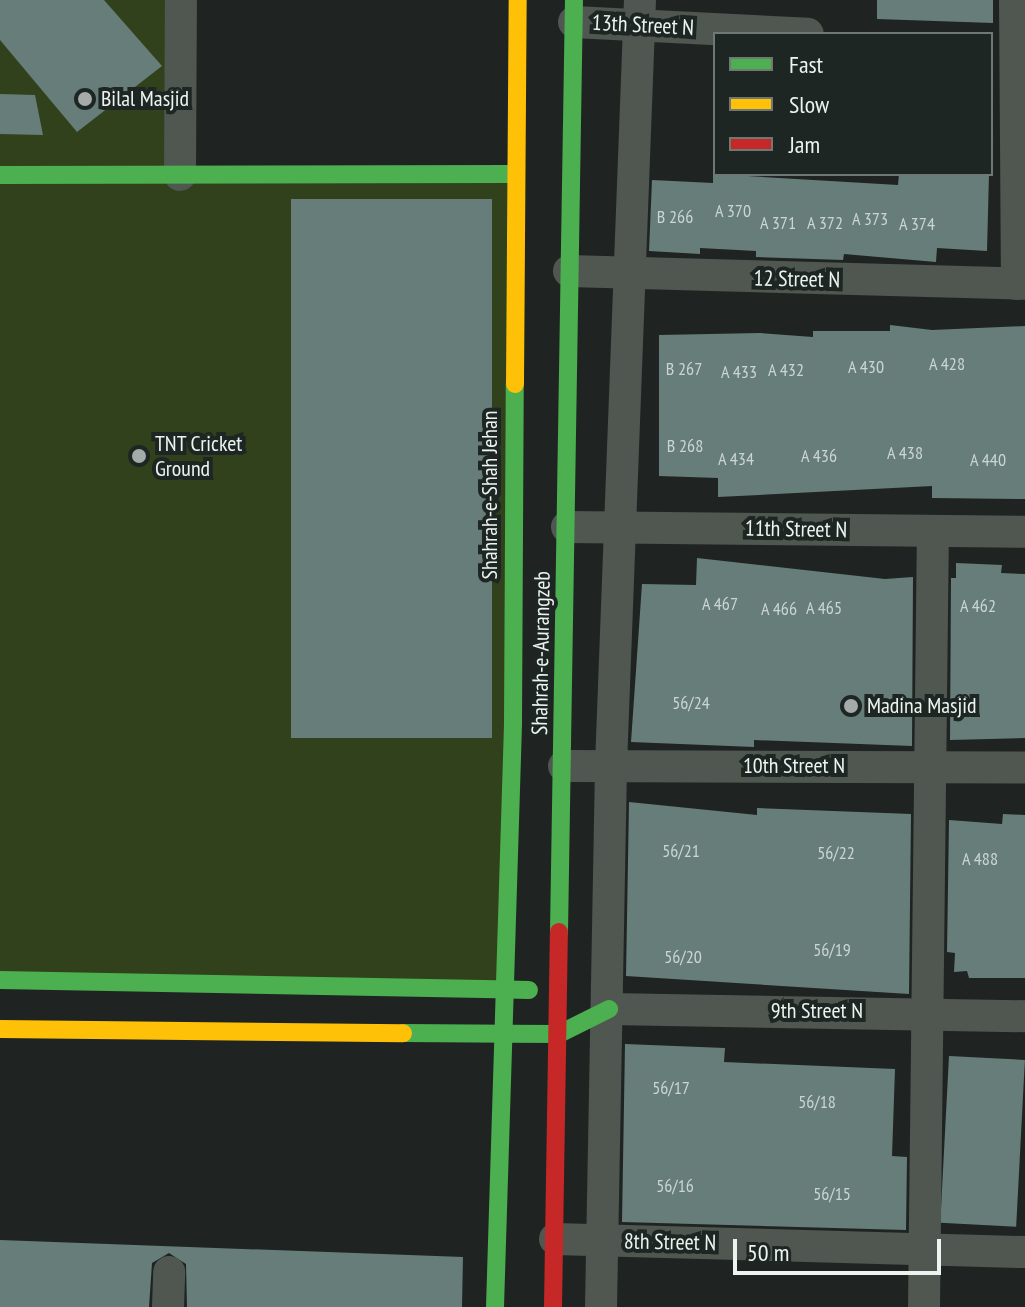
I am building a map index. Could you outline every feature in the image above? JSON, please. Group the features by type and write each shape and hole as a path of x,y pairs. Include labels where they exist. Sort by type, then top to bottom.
{"main road":[{"name":"Shahrah-e-Shah Jehan","path":"502,989 513,724 518,0"},
{"name":"Shahrah-e-Aurangzeb","path":"553,1307 574,11"},
{"path":"0,175 515,174"},
{"path":"0,980 502,989 559,992 609,1009"},
{"path":"495,1307 502,989"},
{"path":"0,1029 559,1034 609,1009"}],"street":[{"path":"180,175 181,0"},
{"path":"1015,0 1003,45 1021,284"},
{"name":"13th Street N","path":"574,11 640,12 793,32"},
{"path":"601,1307 609,1009 611,765 624,527 627,275 640,12"},
{"name":"12 Street N","path":"569,271 1021,284"},
{"name":"11th Street N","path":"567,527 1025,532"},
{"path":"924,1307 933,531"},
{"name":"10th Street N","path":"564,766 1025,768"},
{"name":"9th Street N","path":"609,1009 1025,1016"},
{"name":"8th Street N","path":"555,1239 1025,1252"},
{"path":"168,1307 169,1272"}],"green space":[{"path":"0,0 181,0 180,177 522,179 504,989 0,983"}],"building":[{"name":"Bilal Masjid","path":"0,0 104,0 162,66 77,132 0,40"},
{"path":"877,0 993,0 993,23 877,19"},
{"name":"Bilal Masjid","path":"0,94 35,95 43,135 0,134"},
{"path":"713,176 898,185 899,176 989,176 987,251 937,248 936,262 844,254 843,260 756,257 756,251 700,248 700,254 649,251 652,180 713,183"},
{"path":"291,199 492,199 492,738 291,738"},
{"path":"890,325 932,330 1025,326 1025,499 932,498 932,486 718,497 718,478 659,476 659,335 760,333 813,337 813,331 890,331"},
{"path":"697,558 885,579 913,577 912,746 754,740 754,747 631,742 642,584 696,585"},
{"path":"956,563 1002,565 1001,573 1025,574 1025,738 950,740 951,578 956,578"},
{"path":"629,802 757,815 757,808 911,814 909,994 626,976"},
{"path":"1003,814 1025,815 1025,978 969,978 967,971 954,972 955,953 947,952 949,820 1002,824"},
{"path":"625,1044 725,1048 724,1062 895,1069 892,1156 907,1157 906,1230 622,1222"},
{"path":"949,1056 1025,1060 1016,1227 940,1223"},
{"path":"0,1240 463,1257 462,1307 187,1307 186,1264 169,1253 152,1263 149,1307 0,1307"}],"traffic: fast":[{"path":"559,932 574,0"},
{"path":"0,175 515,174"},
{"path":"495,1307 513,724 515,384"},
{"path":"0,980 529,990"},
{"path":"403,1033 559,1034 609,1009"}],"traffic: slow":[{"path":"515,384 518,0"},
{"path":"0,1029 403,1033"}],"traffic: jam":[{"path":"553,1307 559,932"}],"place":[{"name":"Bilal Masjid","path":"85,99"},
{"name":"TNT Cricket Ground","path":"139,456"},
{"name":"Madina Masjid","path":"851,706"}]}
